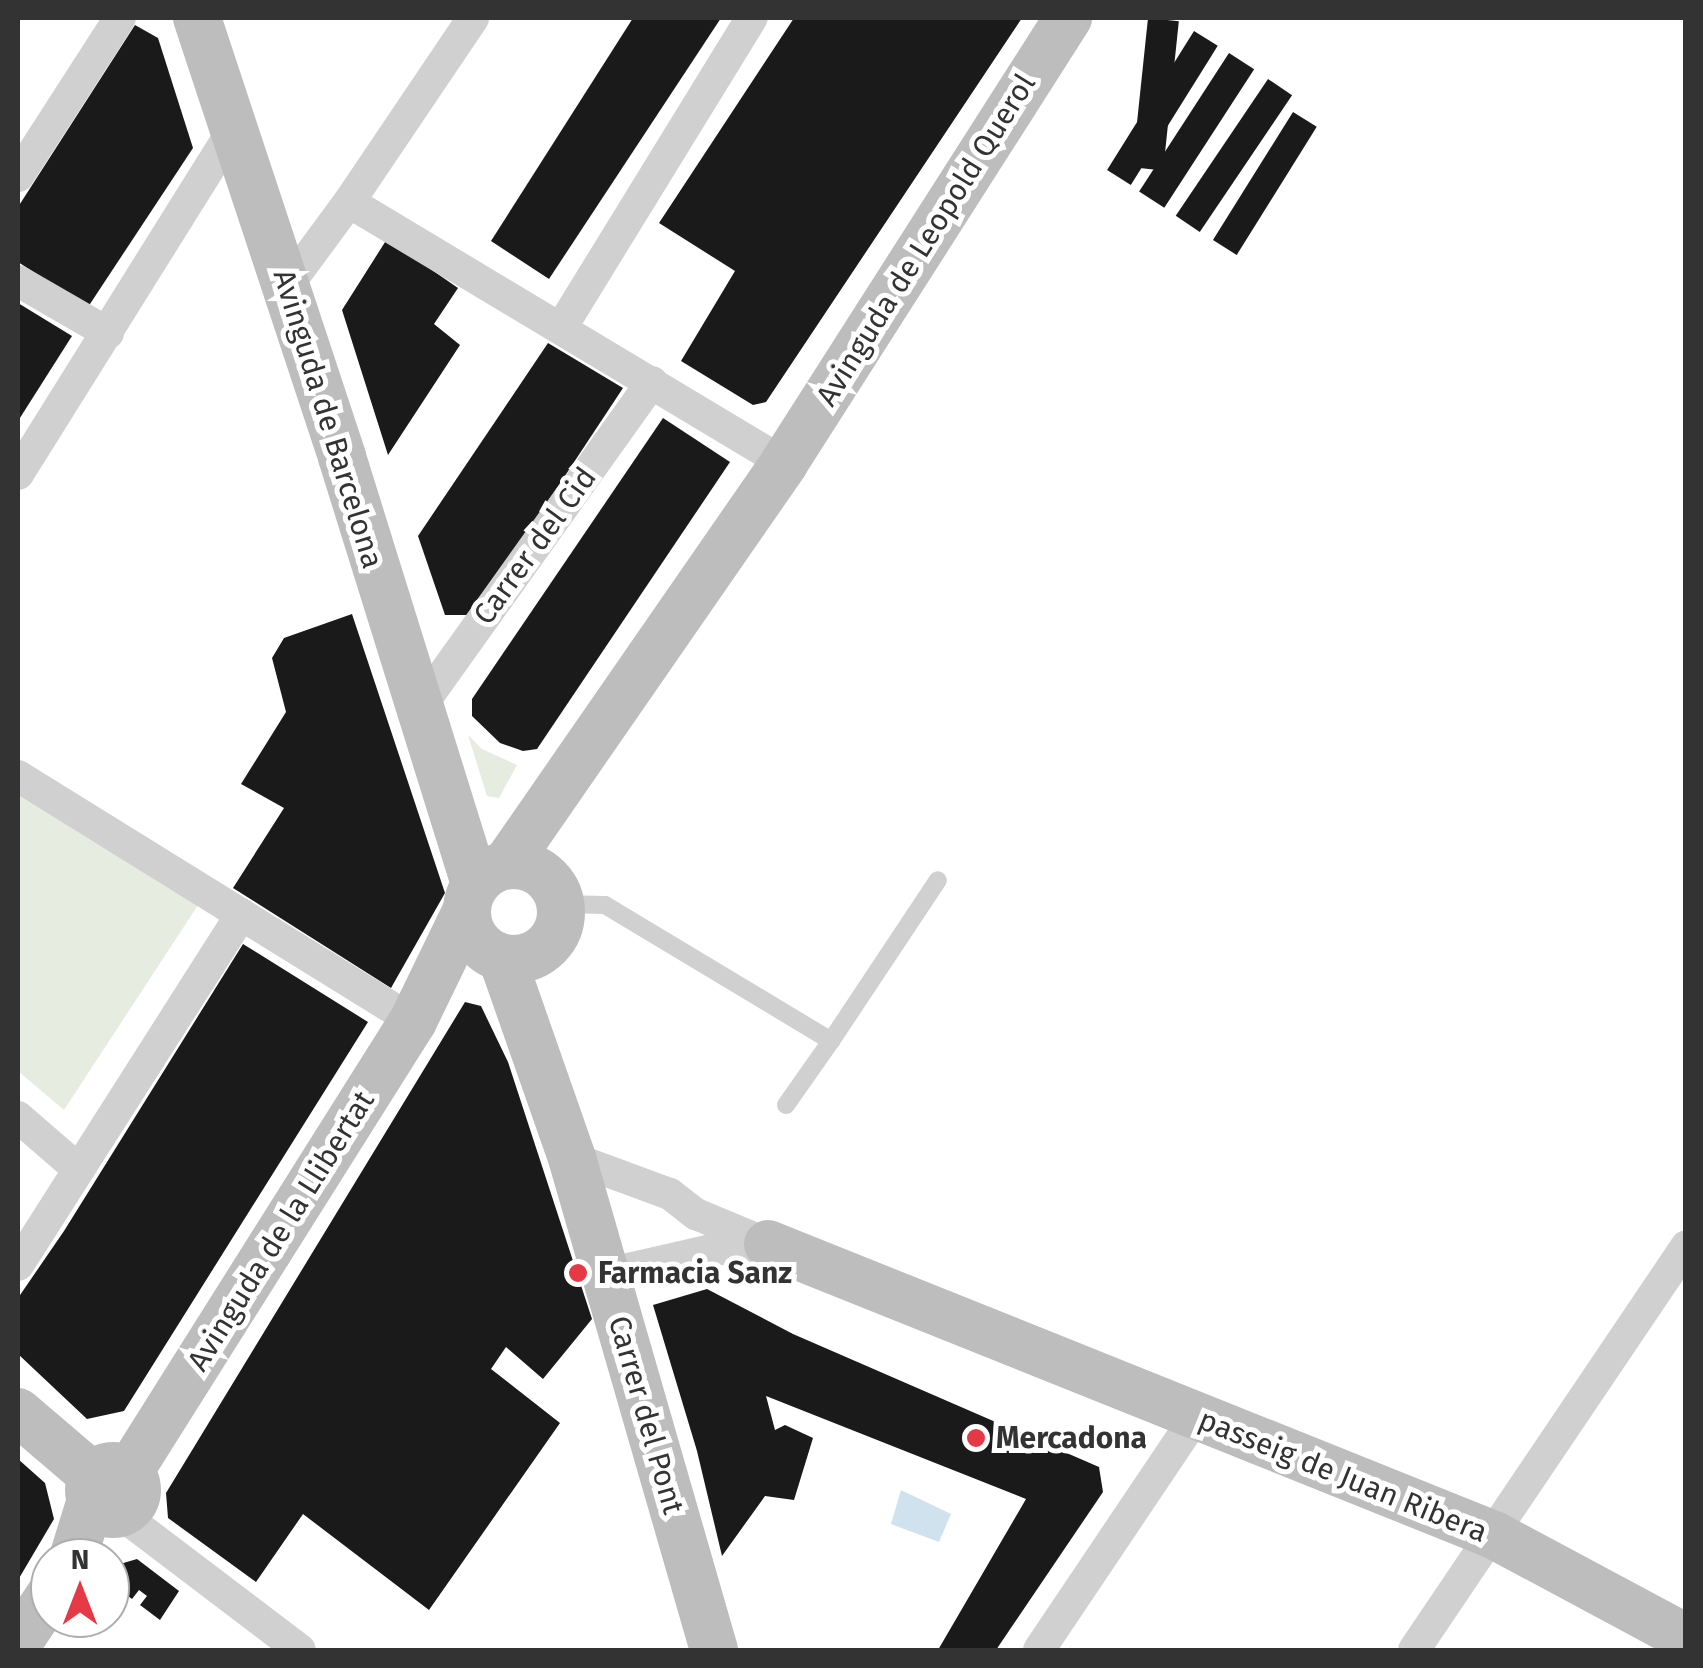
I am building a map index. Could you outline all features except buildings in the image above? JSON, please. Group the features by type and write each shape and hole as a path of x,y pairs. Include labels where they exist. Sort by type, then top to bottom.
{"street":[{"path":"18,176 120,18"},
{"name":"Avinguda de Barcelona","path":"198,18 456,822 508,884 474,939 511,957"},
{"path":"287,286 350,202 473,18"},
{"path":"561,328 752,18"},
{"name":"Avinguda de Leopold Querol","path":"508,884 559,790 784,463 1068,18"},
{"path":"18,474 235,127"},
{"path":"350,202 784,463"},
{"path":"18,280 108,333"},
{"name":"Carrer del Cid","path":"418,710 652,382"},
{"path":"18,776 242,914 422,1004 556,936 508,884"},
{"name":"Avinguda de la Llibertat","path":"86,1538 422,1004 508,884"},
{"path":"18,1265 242,914"},
{"name":"Carrer del Pont","path":"511,957 520,1010 579,1180 714,1650"},
{"path":"18,1116 78,1169"},
{"name":"passeig de Juan Ribera","path":"579,1180 612,1196 664,1212 696,1214"},
{"name":"passeig de Juan Ribera","path":"579,1180 670,1194 696,1214 768,1244 1494,1535 1686,1638"},
{"name":"passeig de Juan Ribera","path":"606,1274 712,1250 768,1244"},
{"path":"1414,1650 1686,1246"},
{"path":"18,1412 111,1495 134,1524 300,1650"},
{"path":"1039,1650 1195,1418"}],"lane":[{"path":"786,1104 938,880"},
{"path":"508,884 605,905 831,1041"}],"shaded area":[{"path":"468,735 482,749 517,765 499,798 487,796"},
{"path":"18,790 202,899 64,1110 18,1071"}],"water":[{"path":"901,1490 951,1514 939,1542 891,1524"}],"place":[{"name":"Farmacia Sanz","path":"578,1273"},
{"name":"Mercadona","path":"976,1438"}]}
